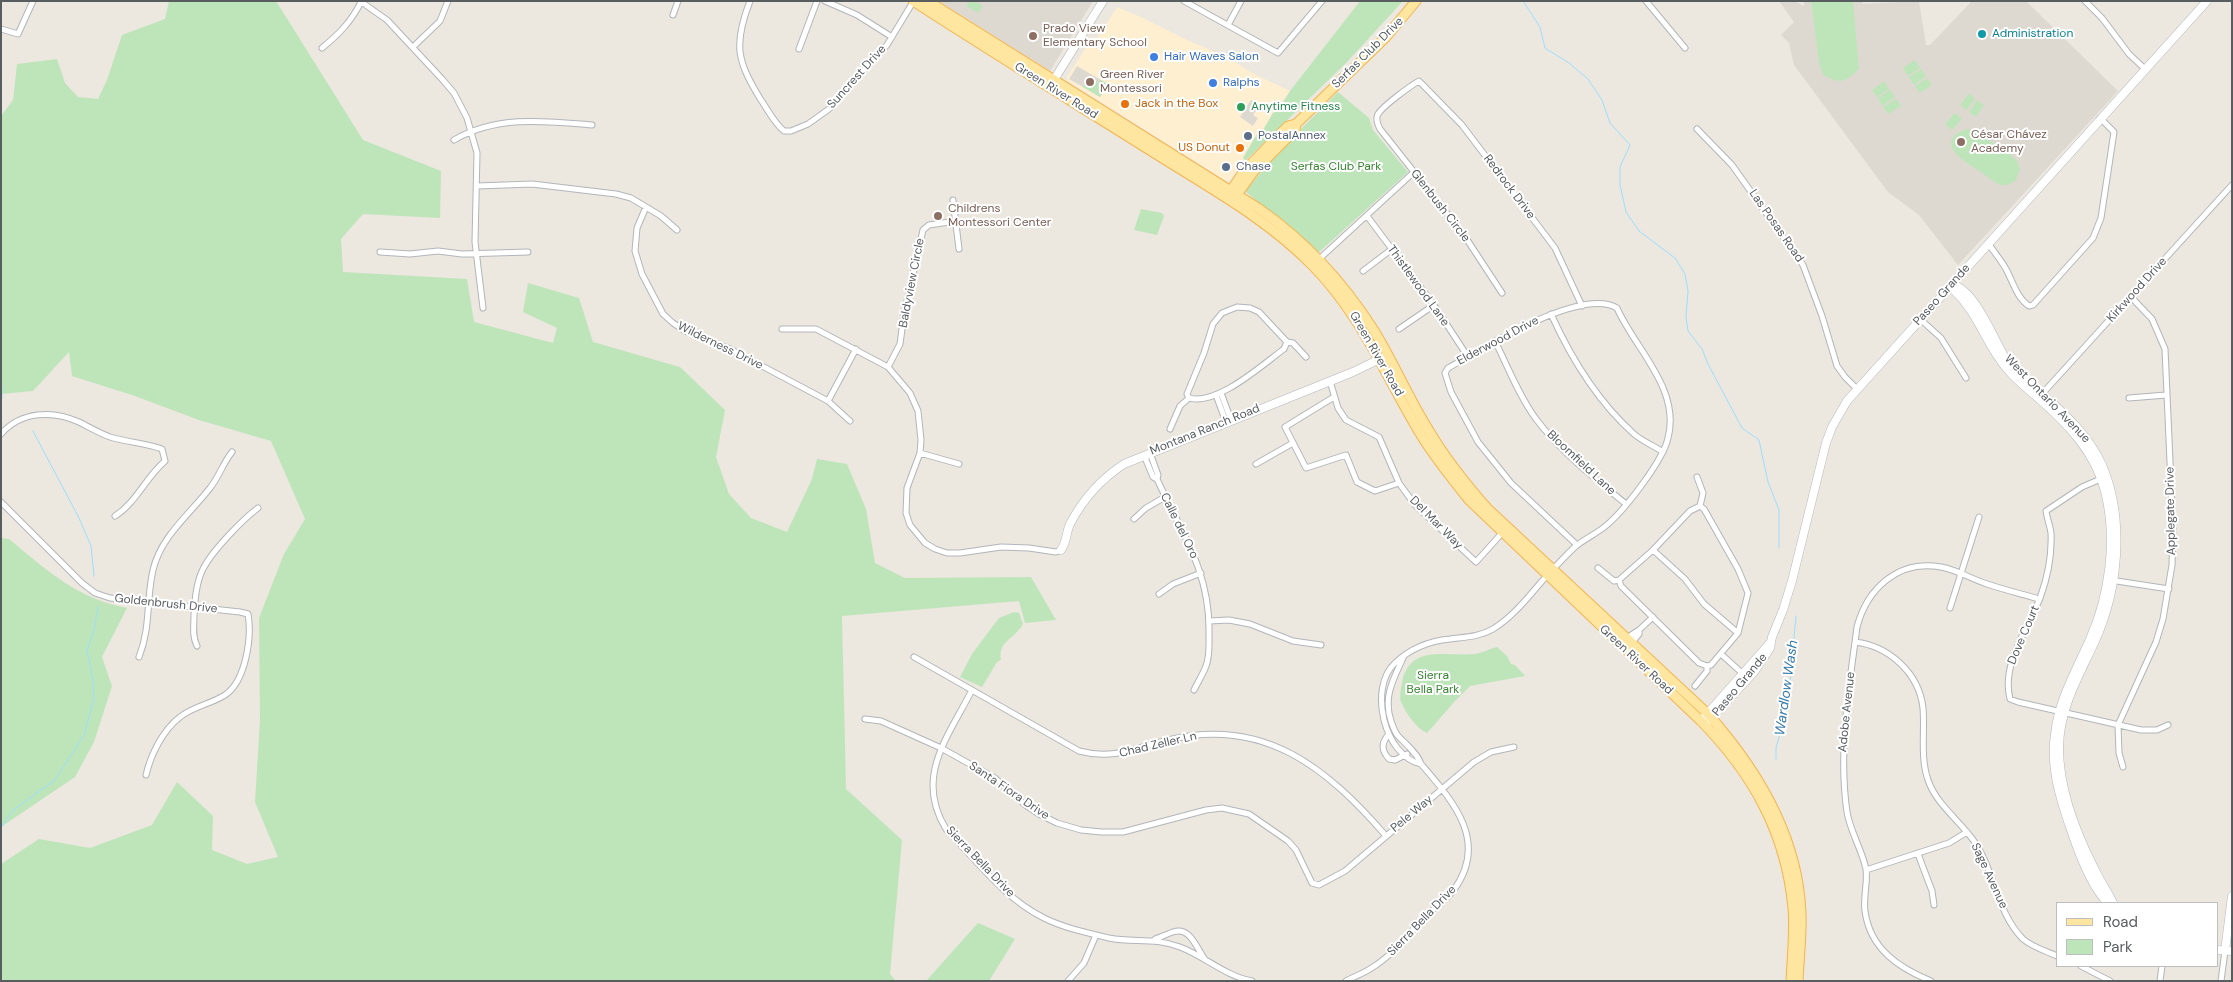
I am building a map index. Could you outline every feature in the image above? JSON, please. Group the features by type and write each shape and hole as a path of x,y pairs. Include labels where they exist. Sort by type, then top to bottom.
{"main road":[{"path":"913,2 928,1"},
{"name":"Green River Road","path":"928,1 988,39 1052,84"},
{"path":"1052,84 1103,1"},
{"name":"Serfas Club Drive","path":"1232,196 1295,130 1296,124 1386,37 1416,1"},
{"name":"Paseo Grande","path":"1710,716 1742,673 1770,642 1784,610 1826,443 1840,412 1857,389 2207,1"},
{"name":"Green River Road","path":"913,2 979,43 1052,84 1232,196 1285,240 1316,262 1384,357 1453,467 1487,508 1550,572 1580,607 1703,723 1731,752 1753,785 1775,831 1787,875 1793,910 1791,981"},
{"path":"979,43 988,39"},
{"name":"West Ontario Avenue","path":"1952,285 1953,289 1974,314 2008,371 2041,397 2082,441 2103,478 2114,510 2116,527 2110,580 2096,640 2062,711 2054,747 2056,774 2062,804 2075,842 2096,886 2107,902"},
{"name":"Green River Road","path":"1384,357 1421,435 1443,468 1469,500 1502,533 1630,640 1710,716 1740,751 1770,800 1788,846 1801,910 1798,981"},
{"name":"Montana Ranch Road","path":"1061,550 1069,526 1078,510 1099,483 1124,464 1330,381 1384,357"},
{"path":"1580,607 1599,619 1623,641 1630,640"},
{"name":"Paseo Grande","path":"1703,723 1761,664 1770,648 1770,642"},
{"name":"West Ontario Avenue","path":"2062,711 2059,747 2061,773 2068,802 2080,840 2112,902"},
{"path":"2224,950 2232,896"}],"street":[{"path":"1,29 18,34 34,1"},
{"path":"413,47 440,21 448,1"},
{"path":"673,15 678,1"},
{"name":"Suncrest Drive","path":"750,1 740,32 739,46 742,64 757,93 778,126 784,131 791,131 808,124 820,116 880,52 892,37 913,2"},
{"path":"799,49 817,1"},
{"path":"825,1 857,15 892,37"},
{"path":"1184,1 1278,53 1322,1"},
{"path":"1228,25 1241,1"},
{"path":"1646,1 1685,48"},
{"path":"2085,1 2102,18 2129,54 2145,69"},
{"path":"322,48 344,30 354,17 361,2 387,20 454,93 472,132 477,153 475,230 483,308"},
{"name":"Glenbush Circle","path":"1419,81 1409,86 1378,114 1376,121 1380,130 1464,235 1502,292"},
{"name":"Redrock Drive","path":"1419,81 1462,125 1555,248 1582,306"},
{"path":"1988,243 2005,268 2014,288 2025,303 2029,306 2033,305 2086,247 2098,228 2114,132 2100,118"},
{"path":"454,140 472,132 508,122 536,120 592,125"},
{"name":"Las Posas Road","path":"1697,130 1732,165 1803,265 1822,316 1837,366 1857,389"},
{"path":"1316,262 1414,172"},
{"path":"477,186 497,187 532,184 616,194 631,198 661,216 677,230"},
{"name":"Kirkwood Drive","path":"2041,397 2232,185"},
{"path":"953,200 959,249"},
{"name":"Wilderness Drive","path":"646,207 637,228 635,251 642,274 663,314 672,323 686,331 730,349 828,401 850,421"},
{"name":"Thistlewood Lane","path":"1367,216 1434,304 1468,357"},
{"name":"Baldyview Circle","path":"888,367 895,355 903,333 904,314 923,230 929,226 956,221"},
{"path":"1363,271 1392,249"},
{"path":"380,252 410,254 438,251 477,254 528,252"},
{"name":"Applegate Drive","path":"2118,725 2156,642 2169,589 2174,530 2164,349 2152,319 2131,297"},
{"name":"Elderwood Drive","path":"1577,545 1511,482 1478,442 1451,392 1445,373 1448,368 1495,341 1552,314 1582,306 1605,303 1613,305 1617,308 1658,376 1670,418 1668,439 1663,452"},
{"path":"1399,329 1434,304"},
{"path":"1287,342 1284,349 1218,394 1198,400 1189,398 1186,394 1204,353 1213,324 1222,313 1237,307 1250,308 1259,312 1287,342 1293,344 1306,357"},
{"path":"1552,314 1574,360 1600,398 1635,435 1663,452"},
{"path":"1920,319 1941,338 1966,378"},
{"path":"782,329 816,329 888,367 910,393 918,411 921,428 920,453 906,488 904,500 910,525 925,543 947,553 1002,547 1056,552 1061,550"},
{"name":"Bloomfield Lane","path":"1495,341 1509,372 1536,418 1562,448 1626,504"},
{"path":"828,401 856,350"},
{"name":"Del Mar Way","path":"1330,381 1340,413 1346,420 1378,437 1399,482 1415,505 1476,562 1502,533"},
{"path":"1218,394 1229,421"},
{"path":"2129,398 2166,395"},
{"path":"1334,397 1285,427 1306,468 1346,454 1357,482 1375,491 1399,482"},
{"path":"1170,428 1180,406 1189,398"},
{"path":"2,433 11,424 25,417 41,414 61,416 108,436 162,449 165,455 164,461 125,510 115,516"},
{"path":"1256,464 1293,443"},
{"path":"139,657 146,640 153,570 165,542 211,487 232,452"},
{"name":"Sierra Bella Drive","path":"1421,764 1415,763 1399,751 1389,734 1382,711 1382,692 1388,674 1394,664 1411,650 1430,642 1480,635 1505,621 1577,545 1607,525 1626,504 1663,452"},
{"path":"920,453 960,464"},
{"name":"Calle del Oro","path":"1147,454 1153,477 1157,479 1191,545 1201,573 1210,621 1206,665 1194,690"},
{"path":"1598,568 1614,581 1619,580 1653,550 1690,511 1700,506 1703,494 1697,477"},
{"name":"Dove Court","path":"2103,478 2082,487 2046,511 2051,534 2047,569 2039,599 2013,658 2008,688 2010,699 2141,730 2157,730 2168,725"},
{"path":"1134,519 1146,508 1165,497"},
{"name":"Goldenbrush Drive","path":"1,502 82,583 95,593 110,598 149,604 248,614 250,622 246,660 242,674 234,687 225,695 180,717 169,728 150,758 146,775"},
{"path":"1619,580 1621,586 1700,663 1707,666 1712,665 1738,633 1747,600 1746,585 1704,509 1700,506"},
{"path":"197,646 193,639 195,608 198,582 206,563 246,517 258,508"},
{"path":"1950,608 1979,517"},
{"path":"1653,550 1685,579 1704,604 1738,633"},
{"name":"Adobe Avenue","path":"1932,981 1902,968 1890,958 1873,935 1865,909 1866,870 1847,814 1842,764 1856,627 1869,596 1887,578 1909,569 1924,566 1940,566 1961,572 1985,584 2039,599"},
{"path":"1159,594 1173,584 1201,573"},
{"path":"2110,580 2169,589"},
{"path":"1639,630 1653,617"},
{"path":"1210,621 1229,620 1250,624 1293,641 1321,645"},
{"name":"Sage Avenue","path":"1855,642 1872,646 1890,654 1913,679 1923,708 1924,763 1929,782 1940,802 1976,844 1995,891 2011,923 2019,934 2036,948 2056,956"},
{"path":"1721,654 1742,673"},
{"name":"Sierra Bella Drive","path":"1346,981 1373,968 1388,956 1452,892 1459,882 1467,857 1468,842 1460,813 1421,764 1419,758 1406,742 1399,737 1388,713 1390,685 1404,656"},
{"name":"Chad Zeller Ln","path":"914,657 1079,751 1094,755 1109,756 1168,740 1209,734 1235,735 1271,744 1303,760 1344,790 1386,836"},
{"path":"1695,686 1707,671 1707,666"},
{"name":"Sierra Bella Drive","path":"972,690 941,748 932,773 936,811 946,829 1021,904 1045,919 1096,935 1113,938 1154,940 1180,947 1204,958 1230,974 1252,981"},
{"name":"Santa Fiora Drive","path":"865,719 882,721 941,748 995,778 1039,814 1080,830 1123,832 1206,810 1222,808 1249,814 1288,841 1296,850 1312,883"},
{"path":"2118,725 2119,753 2123,767"},
{"path":"1389,734 1382,746 1384,753 1389,759 1395,760 1406,756 1410,749"},
{"name":"Pele Way","path":"1312,883 1319,885 1344,871 1474,762 1491,752 1514,747"},
{"path":"1866,870 1950,843 1967,832"},
{"path":"1918,854 1932,891 1934,905"},
{"name":"Sierra Bella Drive","path":"1154,940 1176,931 1184,932 1194,941 1204,958"},
{"path":"1068,981 1084,962 1096,935"},
{"path":"2221,981 2224,950"},
{"path":"2083,967 2110,981"},
{"path":"2160,981 2162,967"}],"shaded area":[{"name":"Prado View Elementary School","path":"939,1 1093,1 1050,71"},
{"name":"César Chávez Academy","path":"1779,1 1794,1 1804,6 1804,1 1862,1 1863,4 1919,1 1926,45 1930,45 1972,1 2026,1 2118,91 1958,265 1919,215 1888,192 1794,65 1789,43 1781,35 1794,22"},
{"path":"1117,7 1229,58 1252,73 1290,91 1273,113 1260,136 1257,134 1245,154 1239,169 1230,180 1226,181 1068,81 1067,77 1093,37 1097,39"},
{"name":"Green River Montessori","path":"1077,66 1108,84 1100,97 1069,79"},
{"path":"1251,100 1260,105 1253,115 1258,118 1253,126 1240,117"}],"green space":[{"path":"169,1 276,1 363,140 441,171 440,218 363,214 341,239 343,272 467,279 474,322 553,343 557,328 523,312 528,283 579,298 593,342 680,367 725,410 716,457 729,494 751,518 787,532 812,479 817,459 847,464 866,509 875,563 905,578 1031,577 1056,620 1025,623 1019,601 842,616 846,789 902,840 890,974 896,981 1,981 1,864 39,839 90,848 152,825 177,782 213,816 212,850 247,864 278,857 255,802 260,720 259,618 284,554 305,519 271,441 199,420 135,396 72,376 69,352 33,391 1,394 1,116 13,100 17,64 57,59 65,83 78,97 98,99 107,80 122,35 165,19"},
{"path":"969,1 975,1 983,6 978,13 966,6"},
{"path":"1360,1 1403,1 1347,62 1246,160 1243,158 1257,134 1260,135 1273,113 1278,111 1290,91"},
{"path":"1811,1 1853,1 1859,69 1842,81 1823,75 1819,63"},
{"path":"1915,60 1920,68 1908,76 1903,68"},
{"path":"1921,69 1926,76 1914,85 1909,77"},
{"path":"1927,78 1932,85 1920,93 1915,86"},
{"path":"1094,80 1099,83 1101,80 1108,84 1100,97 1083,87 1085,84 1090,86"},
{"path":"1884,81 1889,89 1877,97 1872,90"},
{"path":"1890,90 1895,97 1882,106 1878,98"},
{"name":"Serfas Club Park","path":"1338,92 1369,118 1373,130 1408,172 1318,253 1245,191 1280,150"},
{"path":"1969,93 1975,99 1966,110 1960,105"},
{"path":"1896,99 1901,106 1888,114 1883,107"},
{"path":"1977,100 1984,105 1976,117 1969,112"},
{"path":"1955,113 1962,119 1952,130 1945,124"},
{"path":"1967,129 1976,131 2018,162 2020,169 2016,180 2007,185 1998,184 1960,158 1952,146 1952,140 1957,134"},
{"path":"1141,209 1162,213 1164,216 1157,235 1134,230"},
{"path":"1,538 9,539 36,562 78,590 109,604 127,608 102,657 112,686 94,742 75,777 1,827"},
{"path":"1014,612 1019,613 1023,624 1004,644 1000,654 1001,660 997,662 982,687 960,677 972,654 999,618"},
{"name":"Sierra Bella Park","path":"1497,647 1507,656 1511,664 1515,665 1525,676 1470,686 1427,733 1423,731 1406,711 1400,697 1406,670 1412,662 1421,657 1431,655 1475,654"},
{"path":"978,923 1015,939 989,981 926,981"}],"waterway":[{"name":"Wardlow Wash","path":"1523,1 1540,27 1545,48 1569,63 1588,79 1602,100 1610,123 1630,145 1620,167 1620,185 1626,212 1639,231 1675,258 1685,274 1688,291 1686,317 1688,331 1702,349 1742,428 1759,440 1768,482 1779,510 1779,548"},
{"path":"1,359 2,398"},
{"path":"33,431 79,518 91,546 94,576"},
{"path":"1,828 12,811 55,780 84,735 94,699 93,681 87,650 94,630 98,607"},
{"name":"Wardlow Wash","path":"1776,759 1776,748 1788,704 1796,616"}],"place":[{"name":"Administration","path":"1982,34"},
{"name":"Prado View Elementary School","path":"1033,36"},
{"name":"Hair Waves Salon","path":"1154,57"},
{"name":"Green River Montessori","path":"1090,82"},
{"name":"Ralphs","path":"1213,83"},
{"name":"Jack in the Box","path":"1125,104"},
{"name":"Anytime Fitness","path":"1241,107"},
{"name":"PostalAnnex","path":"1248,136"},
{"name":"César Chávez Academy","path":"1961,142"},
{"name":"US Donut","path":"1240,148"},
{"name":"Chase","path":"1226,167"},
{"name":"Childrens Montessori Center","path":"938,216"}]}
